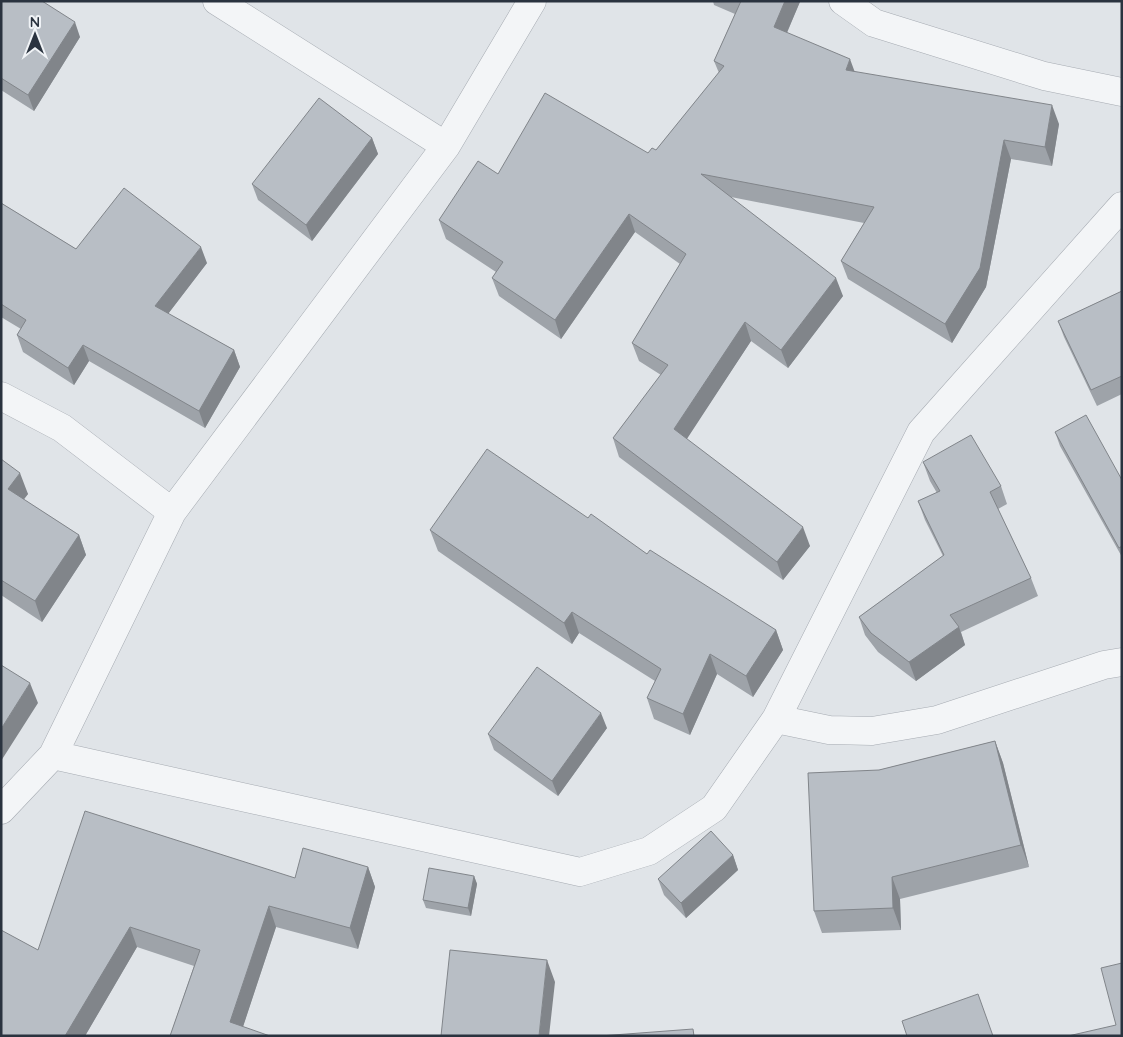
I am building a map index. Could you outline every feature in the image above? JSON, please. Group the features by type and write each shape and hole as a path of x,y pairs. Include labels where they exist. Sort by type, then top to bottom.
{"street":[{"path":"216,1 446,146"},
{"path":"1,810 53,755 172,512 446,146 532,1"},
{"path":"843,1 874,23 1044,76 1122,92"},
{"path":"53,755 580,872 649,851 714,808 776,719 921,432 1122,206"},
{"path":"1,396 62,428 172,512"},
{"path":"776,719 829,730 872,731 937,720 1104,665 1122,662"}],"building":[{"path":"1,1 42,1 75,22 28,95 1,78"},
{"path":"741,1 785,1 774,27 850,59 846,70 1052,105 1045,147 1004,140 980,268 945,324 841,261 874,207 701,174 836,278 781,350 745,322 674,429 803,527 777,562 613,438 668,365 632,343 686,254 629,214 555,320 492,278 503,262 439,220 478,161 498,174 545,93 648,153 652,148 656,150 724,66 714,61"},
{"path":"319,98 372,138 306,225 252,184"},
{"path":"124,188 201,247 155,306 234,350 199,411 83,345 68,368 17,335 26,320 1,304 1,203 76,249"},
{"path":"1122,291 1122,376 1091,390 1058,321"},
{"path":"1086,415 1122,480 1122,546 1119,548 1055,432"},
{"path":"971,435 1001,486 990,492 1031,578 950,615 959,627 909,662 871,633 859,617 944,555 918,501 940,491 923,462"},
{"path":"487,449 588,518 591,514 647,554 650,550 776,630 746,676 710,654 683,714 647,698 661,669 572,612 564,623 430,530"},
{"path":"1,459 20,473 8,489 79,535 35,601 1,580"},
{"path":"1,665 30,683 1,729"},
{"path":"537,667 601,713 552,781 488,734"},
{"path":"995,741 1021,845 892,877 893,908 814,911 808,773 879,770"},
{"path":"85,811 295,878 303,848 368,867 350,928 269,906 230,1022 270,1036 170,1036 200,950 130,927 65,1036 1,1036 1,930 38,950"},
{"path":"711,831 733,855 681,903 658,879"},
{"path":"429,868 474,876 468,908 423,900"},
{"path":"450,950 547,960 539,1036 441,1036"},
{"path":"1122,963 1122,1036 1068,1036 1116,1025 1101,968"},
{"path":"978,994 993,1036 907,1036 902,1021"},
{"path":"693,1029 694,1036 600,1036"}]}
